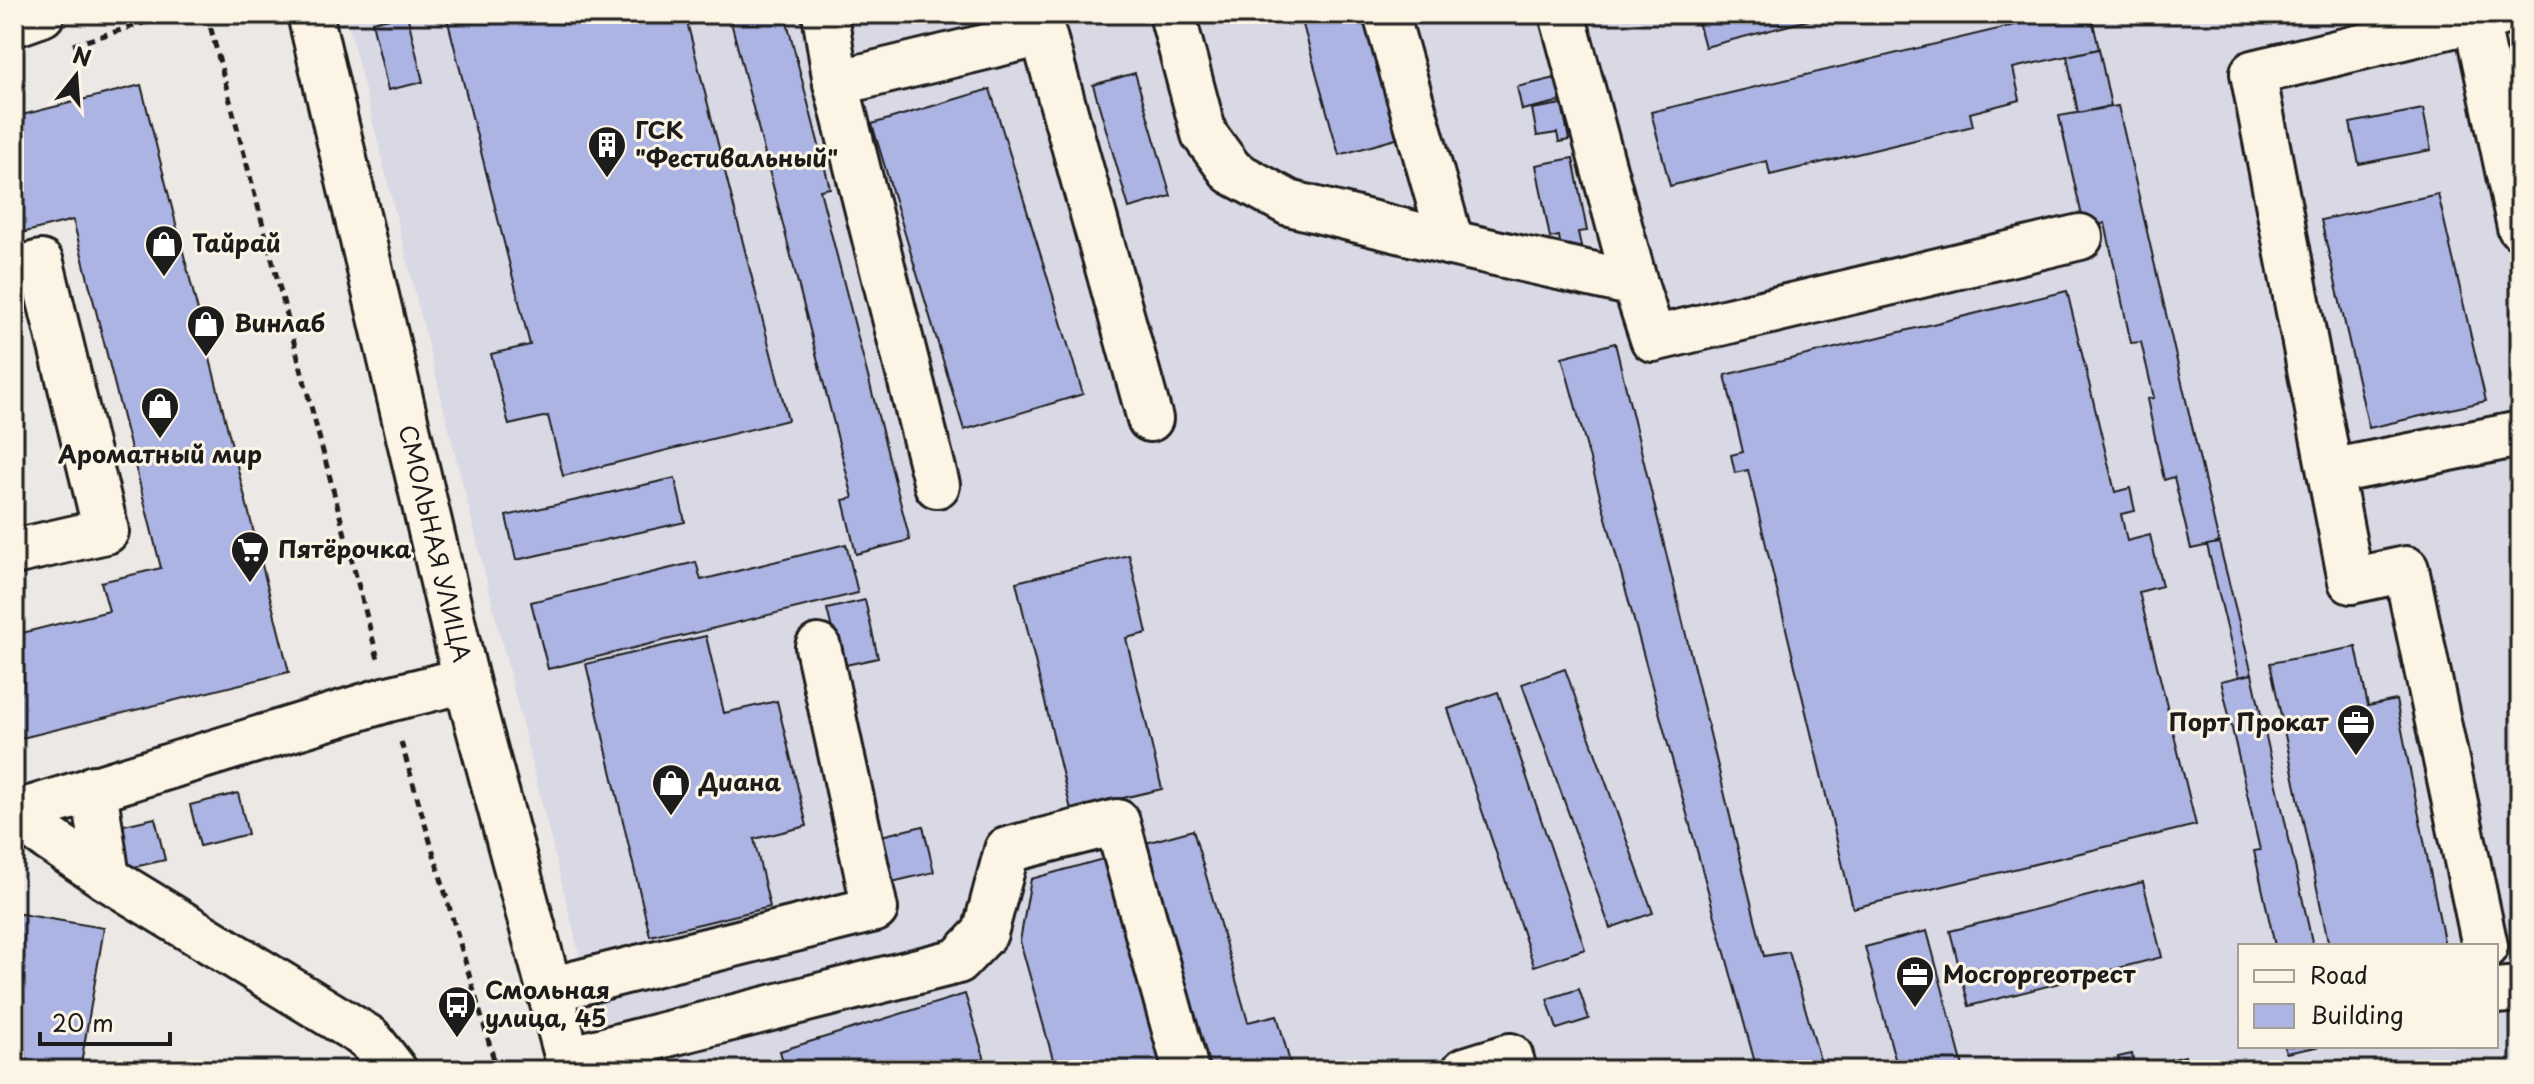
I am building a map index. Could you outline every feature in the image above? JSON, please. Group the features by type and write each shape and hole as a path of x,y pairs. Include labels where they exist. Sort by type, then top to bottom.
{"street":[{"name":"СМОЛЬНАЯ УЛИЦА","path":"310,14 466,680 569,1065"},
{"path":"825,14 836,83 937,485"},
{"path":"1172,14 1204,134 1232,172 1289,203 1635,284"},
{"path":"1386,14 1451,243"},
{"path":"1562,14 1635,284 1653,339 2080,237"},
{"path":"2485,944 2406,569 2351,581 2253,73 2487,17 2520,227"},
{"path":"14,24 54,31"},
{"path":"836,83 1043,33 1150,419"},
{"path":"14,270 41,263 106,531 14,552"},
{"path":"2330,472 2520,434"},
{"path":"549,990 875,909 818,647"},
{"path":"14,814 388,699 466,680"},
{"path":"94,788 107,878"},
{"path":"14,814 107,878 369,1038 394,1070"},
{"path":"569,1065 958,961 985,933 1007,850 1117,822 1186,1070"},
{"path":"2498,991 2520,989"},
{"path":"1465,1070 1510,1056 1514,1070"}],"path":[{"path":"54,31 172,14"},
{"path":"207,14 388,699 497,1070"}],"shaded area":[{"path":"346,14 2520,14 2520,1070 608,1070"}],"building":[{"path":"407,14 423,82 388,90 372,22"},
{"name":"ГСК \"Фестивальный\"","path":"446,14 685,14 788,420 563,476 548,416 509,425 491,354 530,345"},
{"path":"729,14 785,14 830,188 820,190 910,540 856,554 843,500 853,498"},
{"path":"1300,14 1368,14 1403,137 1339,155"},
{"path":"1696,14 1832,14 1705,47"},
{"path":"2061,14 2091,14 2099,49 2013,68 2020,100 1970,113 1973,126 1770,175 1767,161 1670,186 1651,112"},
{"path":"2099,49 2111,106 2078,113 2067,56"},
{"path":"1135,73 1171,196 1129,208 1093,85"},
{"path":"1560,77 1566,100 1522,110 1517,87"},
{"path":"141,85 289,672 14,740 14,635 109,611 101,582 161,568 73,220 14,235 14,117"},
{"path":"990,89 1083,394 964,430 872,124"},
{"path":"1562,104 1569,140 1559,142 1557,133 1537,136 1532,109"},
{"path":"2118,106 2219,543 2191,549 2174,477 2164,480 2147,399 2154,398 2141,342 2131,343 2105,223 2085,229 2059,116"},
{"path":"2423,109 2431,150 2359,164 2350,123"},
{"path":"1573,158 1587,231 1578,232 1582,251 1562,255 1559,236 1550,238 1536,165"},
{"path":"2438,194 2486,401 2369,428 2321,220"},
{"path":"2067,291 2115,492 2130,488 2135,511 2121,514 2127,541 2150,535 2162,586 2139,592 2196,825 1853,908 1748,470 1735,473 1731,455 1743,452 1725,375"},
{"path":"1615,343 1764,956 1789,952 1823,1070 1757,1070 1562,357"},
{"path":"675,478 685,522 516,560 506,516"},
{"path":"2219,543 2252,674 2239,677 2207,545"},
{"path":"846,544 858,593 548,669 531,602 696,562 701,580"},
{"path":"1129,555 1147,633 1126,638 1162,789 1071,810 1016,582"},
{"path":"865,600 878,658 841,666 827,609"},
{"path":"706,636 724,713 777,701 807,826 754,839 770,907 650,936 586,664"},
{"path":"2356,647 2368,706 2396,700 2445,944 2329,944 2270,663"},
{"path":"1565,669 1653,913 1610,928 1522,684"},
{"path":"2252,674 2313,944 2275,944 2254,851 2260,850 2221,681"},
{"path":"1498,692 1585,949 1534,966 1448,709"},
{"path":"238,793 248,834 200,846 190,805"},
{"path":"155,818 165,860 125,869 115,827"},
{"path":"923,826 934,872 892,882 881,836"},
{"path":"1193,830 1248,1022 1277,1015 1292,1070 1209,1070 1146,843"},
{"path":"1103,859 1162,1070 1056,1070 1020,941 1031,879"},
{"path":"2143,882 2162,957 1969,1006 1950,931"},
{"path":"15,913 104,928 80,1070 14,1070"},
{"name":"Мосгоргеотрест","path":"1927,931 1964,1070 1898,1070 1865,947"},
{"path":"1579,989 1589,1019 1557,1029 1547,999"},
{"path":"965,994 988,1070 785,1070 780,1051"},
{"path":"2285,1048 2312,1048 2286,1053"},
{"name":"Мосгоргеотрест","path":"2132,1054 2135,1069 2185,1056 2189,1070 2121,1070 2118,1057"},
{"path":"2408,1063 2409,1070 2368,1070"}],"place":[{"name":"ГСК \"Фестивальный\"","path":"607,179"},
{"name":"Тайрай","path":"164,278"},
{"name":"Винлаб","path":"206,358"},
{"name":"Ароматный мир","path":"160,440"},
{"name":"Пятёрочка","path":"250,584"},
{"name":"Порт Прокат","path":"2356,757"},
{"name":"Диана","path":"671,817"},
{"name":"Мосгоргеотрест","path":"1915,1009"},
{"name":"Смольная улица, 45","path":"457,1039"}]}
